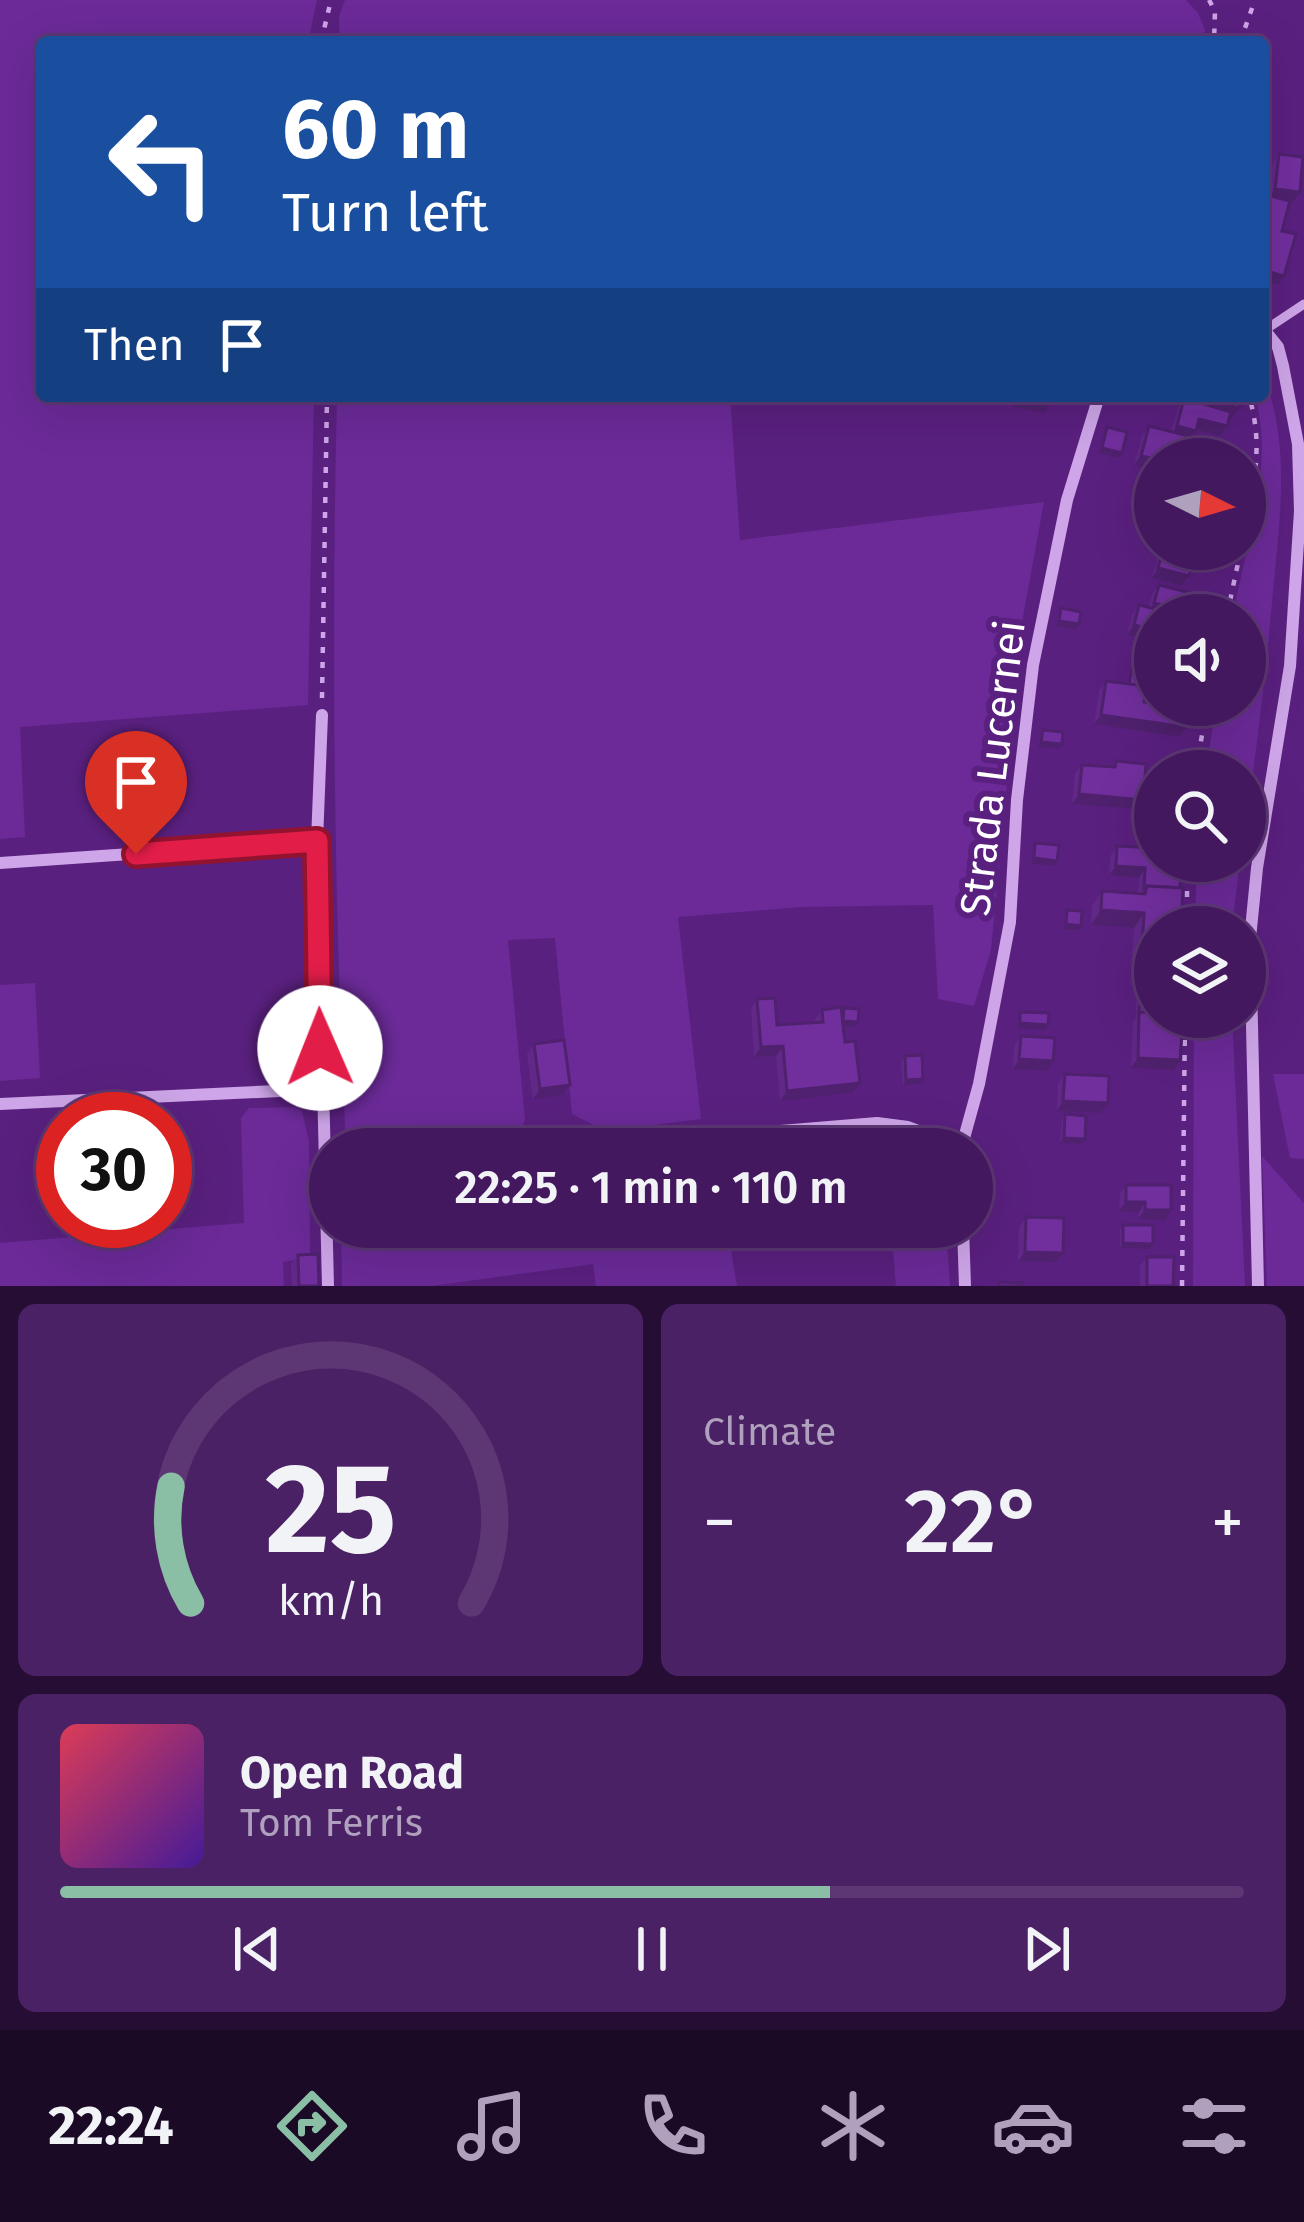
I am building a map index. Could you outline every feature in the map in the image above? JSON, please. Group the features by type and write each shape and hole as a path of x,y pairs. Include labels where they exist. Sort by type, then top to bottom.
{"street":[{"path":"1258,1286 1250,939 1290,666 1300,512 1298,444 1278,347 1269,335"},
{"name":"Strada Lucernei","path":"967,1128 1010,922 1017,800 1033,665 1066,500 1097,402"},
{"path":"322,716 317,841 328,1286"},
{"path":"0,863 317,841"},
{"path":"0,1105 321,1089"},
{"path":"816,1128 877,1123 911,1128"},
{"path":"964,1248 965,1286"}],"lane":[{"path":"1269,326 1304,304"}],"path":[{"path":"322,36 331,0"},
{"path":"1209,0 1215,11 1214,36"},
{"path":"1242,36 1255,0"},
{"path":"322,716 327,402"},
{"path":"1251,402 1258,438"},
{"path":"1182,1286 1185,1038"}],"shaded area":[{"path":"0,0 317,0 309,36 36,36 36,402 314,402 308,705 20,727 25,837 0,839"},
{"path":"345,0 1186,0 1205,30 1202,36 340,36 339,16"},
{"path":"1269,392 1280,454 1280,508 1266,658 1266,594 1238,594 1243,570 1266,570 1266,438 1261,438 1256,402 1269,402"},
{"path":"337,402 730,402 740,540 1044,502 1023,617 991,950 974,1006 938,999 933,905 801,907 678,917 701,1119 600,1128 572,1114 555,938 508,940 525,1120 521,1128 345,1128 335,773"},
{"path":"1213,726 1258,726 1255,750 1209,750"},
{"path":"1196,882 1237,882 1235,906 1196,906"},
{"path":"35,983 40,1078 0,1081 0,985"},
{"path":"1194,1038 1233,1038 1245,1286 1193,1286"},
{"path":"1273,1074 1304,1074 1304,1159 1290,1158"},
{"path":"249,1108 302,1111 309,1141 310,1257 283,1262 284,1286 0,1286 0,1243 36,1240 36,1248 192,1248 192,1227 244,1223 241,1118"},
{"path":"1262,1156 1304,1203 1304,1286 1267,1286"},
{"path":"341,1248 731,1248 737,1286 596,1286 593,1264 432,1286 342,1286"},
{"path":"893,1248 947,1248 950,1286 896,1286"}],"building":[{"path":"1279,154 1303,157 1300,192 1275,189"},
{"path":"1269,199 1290,201 1282,231 1296,234 1284,276 1269,272"},
{"path":"1183,402 1231,412 1227,426 1199,419 1196,431 1177,426"},
{"path":"1149,426 1196,438 1146,438"},
{"path":"1107,427 1127,432 1122,453 1102,448"},
{"path":"1159,585 1195,594 1156,594"},
{"path":"1061,608 1081,612 1079,624 1059,621"},
{"path":"1106,681 1134,684 1134,720 1101,715"},
{"path":"1043,730 1063,732 1062,744 1041,742"},
{"path":"1116,761 1134,763 1134,799 1079,794 1082,765 1115,767"},
{"path":"1035,843 1059,845 1057,861 1034,858"},
{"path":"1117,846 1134,847 1134,867 1116,866"},
{"path":"1144,882 1180,882 1180,888 1147,886 1144,891"},
{"path":"1147,886 1183,888 1182,906 1134,906 1134,912 1101,910 1102,891 1145,894"},
{"path":"1067,910 1082,911 1081,926 1066,924"},
{"path":"775,998 777,1025 823,1022 822,1010 841,1007 845,1042 855,1041 860,1083 787,1091 783,1046 761,1047 757,999"},
{"path":"844,1008 859,1009 858,1022 843,1021"},
{"path":"1020,1012 1049,1013 1048,1025 1020,1023"},
{"path":"1021,1036 1055,1038 1053,1061 1019,1059"},
{"path":"1138,1038 1182,1038 1180,1060 1138,1058"},
{"path":"564,1040 570,1085 540,1089 534,1044"},
{"path":"922,1055 923,1079 906,1080 905,1056"},
{"path":"1065,1074 1109,1076 1108,1103 1063,1101"},
{"path":"1065,1114 1086,1116 1085,1139 1064,1138"},
{"path":"1126,1185 1171,1185 1171,1210 1145,1210 1145,1202 1126,1202"},
{"path":"1026,1217 1064,1218 1063,1253 1025,1252"},
{"path":"1123,1225 1153,1225 1153,1244 1123,1243"},
{"path":"318,1254 319,1286 299,1286 298,1255"},
{"path":"1147,1257 1174,1257 1173,1286 1147,1286"}],"route":[{"path":"136,854 317,841 320,1048"}]}
